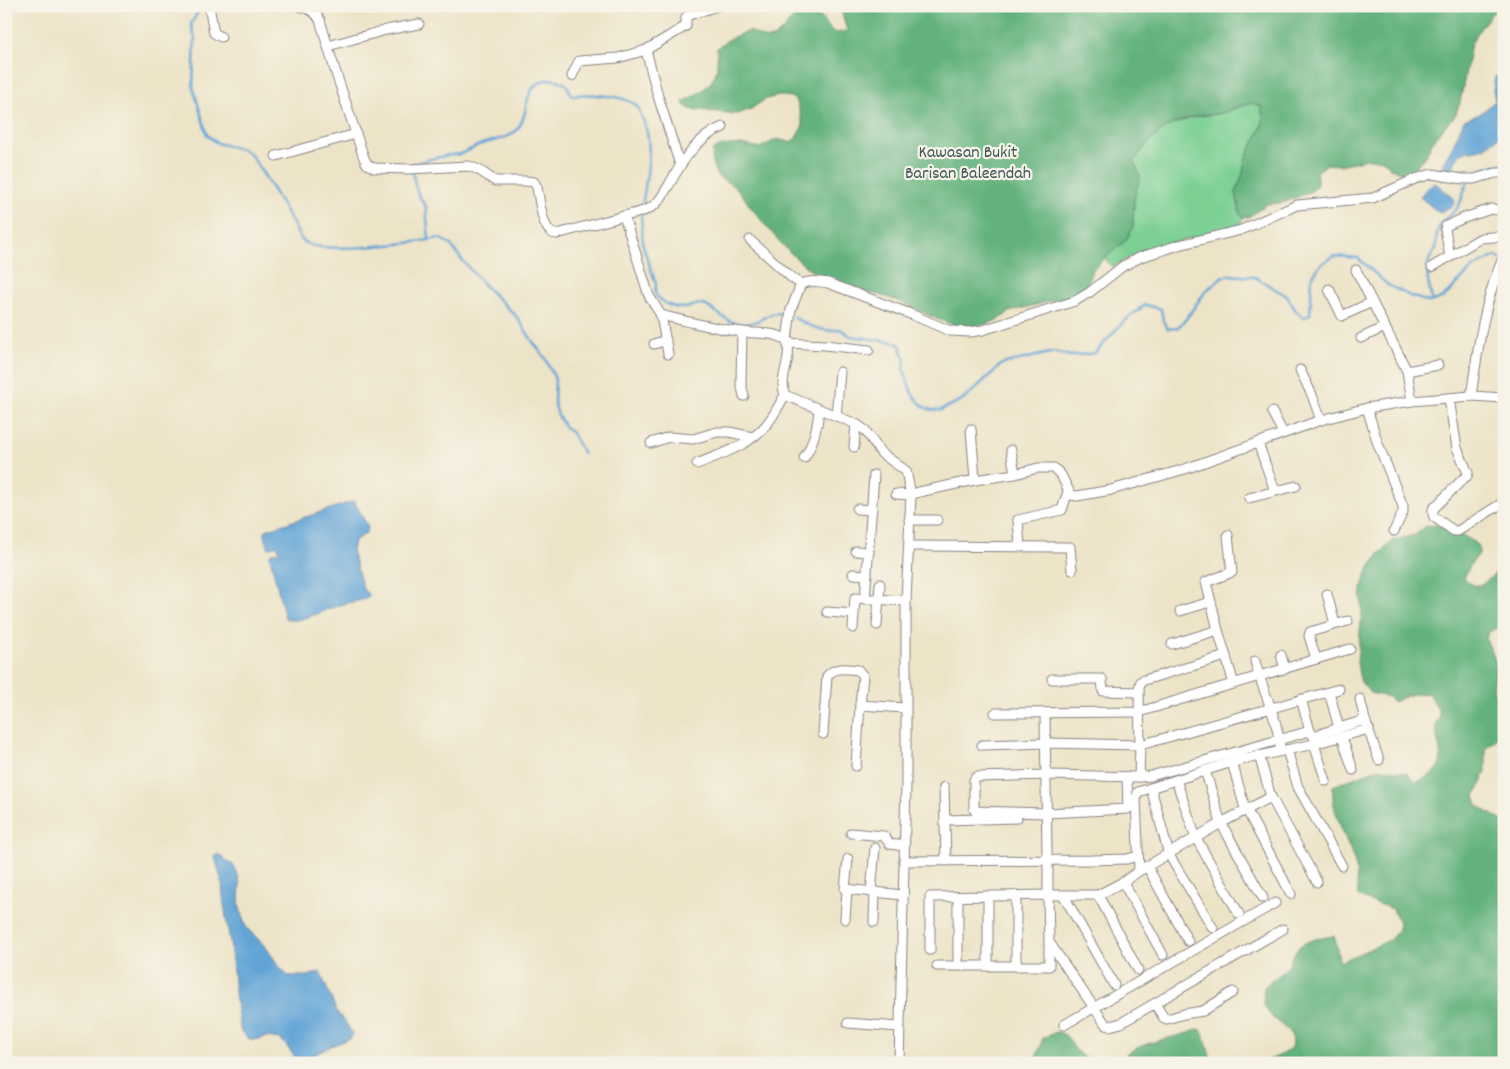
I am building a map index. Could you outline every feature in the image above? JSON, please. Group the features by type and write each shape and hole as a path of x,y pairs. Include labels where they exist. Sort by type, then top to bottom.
{"street":[{"path":"209,6 214,33 222,37"},
{"path":"299,6 312,10 317,15 367,164 374,168 408,169 469,166 479,170 495,181 526,180 534,182 537,187 545,224 552,233 558,234 642,212 654,206 661,199 680,165 704,137 723,127"},
{"path":"572,76 578,62 581,60 618,58 646,50 686,26 686,17 689,15 717,6"},
{"path":"328,46 386,30 419,24"},
{"path":"646,50 658,96 680,165"},
{"path":"276,156 356,134"},
{"path":"801,284 817,281 828,283 950,330 970,332 983,330 1075,301 1132,260 1179,245 1241,230 1297,205 1373,198 1415,179 1432,174 1474,179 1496,173 1504,173"},
{"path":"1450,257 1446,226 1491,209 1504,211"},
{"path":"624,216 649,296 661,315 668,354"},
{"path":"1432,267 1481,238 1492,236 1504,238"},
{"path":"750,240 801,284"},
{"path":"1471,396 1479,344 1499,281 1502,260"},
{"path":"1356,270 1407,371 1412,401"},
{"path":"697,464 741,446 754,437 766,426 785,395 782,385 789,356 787,342 791,314 801,284"},
{"path":"1329,289 1342,316 1372,302"},
{"path":"661,315 691,323 742,332 776,334 787,342 869,350"},
{"path":"1361,338 1385,327"},
{"path":"742,332 741,384 744,396"},
{"path":"654,344 666,340"},
{"path":"1407,371 1438,365"},
{"path":"1300,370 1321,420"},
{"path":"836,416 840,372"},
{"path":"785,395 856,424 865,430 881,453 906,471 911,495 906,601 903,942 898,1063"},
{"path":"896,494 911,495 1038,468 1054,468 1061,475 1071,495 1077,496 1110,490 1185,469 1321,420 1367,408 1412,401 1471,396 1504,398"},
{"path":"1449,399 1457,448 1468,473 1433,509 1432,514 1454,531 1458,531 1504,502"},
{"path":"1367,408 1378,444 1404,506 1394,531"},
{"path":"804,458 812,440 819,417 819,410"},
{"path":"1272,412 1283,433"},
{"path":"854,446 856,424"},
{"path":"971,428 975,480"},
{"path":"651,443 669,438 693,439 717,432 729,432 754,437"},
{"path":"1258,443 1275,491"},
{"path":"1011,450 1015,474"},
{"path":"865,599 874,475"},
{"path":"1249,498 1296,486"},
{"path":"1020,548 1018,520 1062,510 1068,491"},
{"path":"857,509 872,510"},
{"path":"909,520 937,520"},
{"path":"1228,535 1232,572 1206,582 1234,684"},
{"path":"909,546 1070,547 1072,570"},
{"path":"856,551 868,552"},
{"path":"853,574 867,575"},
{"path":"876,625 880,584"},
{"path":"1327,594 1335,624"},
{"path":"853,628 855,598 906,601"},
{"path":"1180,610 1210,602"},
{"path":"827,612 854,614"},
{"path":"1316,659 1310,633 1348,621"},
{"path":"1172,644 1218,630"},
{"path":"995,713 1139,712 1350,649"},
{"path":"1281,655 1285,669"},
{"path":"1139,777 1139,692 1141,681 1226,656"},
{"path":"1255,661 1259,677 1272,708 1280,740 1298,787 1342,866"},
{"path":"823,734 827,676 834,670 858,670 862,676 856,766"},
{"path":"1052,680 1102,679 1103,692 1139,692"},
{"path":"982,745 1047,743 1140,745 1339,689"},
{"path":"1329,692 1353,770"},
{"path":"1301,699 1313,736 1369,729"},
{"path":"1360,699 1379,760"},
{"path":"860,705 905,708"},
{"path":"937,966 1049,966 1046,713"},
{"path":"1139,871 1136,814 1138,792 1232,762 1314,744 1365,720"},
{"path":"1136,814 1046,815 975,811 974,780 976,777 1047,775 1139,777 1172,770 1310,731"},
{"path":"1314,744 1326,781"},
{"path":"1259,755 1271,797 1317,882"},
{"path":"1232,762 1246,810 1291,894"},
{"path":"1204,770 1221,823 1263,898"},
{"path":"945,820 1128,809 1126,777"},
{"path":"1176,780 1196,838 1239,914"},
{"path":"944,787 946,858"},
{"path":"1151,788 1169,855 1213,928"},
{"path":"930,950 930,897 1098,894 1123,882 1221,823 1271,797"},
{"path":"851,834 884,836 890,844 904,846"},
{"path":"874,922 875,848"},
{"path":"904,859 1091,857 1127,853 1138,856"},
{"path":"845,919 848,859"},
{"path":"1148,866 1188,941"},
{"path":"1123,882 1162,955"},
{"path":"847,889 903,895"},
{"path":"1098,894 1138,970"},
{"path":"988,896 988,966"},
{"path":"1016,896 1016,966"},
{"path":"1064,896 1114,985"},
{"path":"958,897 958,966"},
{"path":"1064,1025 1274,902"},
{"path":"1049,942 1106,1025 1110,1026 1121,1023 1155,1004 1283,929"},
{"path":"1155,1004 1164,1018 1167,1019 1203,1010 1233,992"},
{"path":"848,1023 898,1027"}],"green space":[{"name":"Kawasan Bukit Barisan Baleendah","path":"840,6 1498,6 1471,44 1460,103 1455,116 1440,131 1426,155 1412,171 1405,174 1390,168 1386,162 1380,159 1366,159 1340,165 1327,164 1317,172 1317,186 1312,191 1288,201 1267,204 1250,216 1243,218 1240,214 1236,193 1245,160 1262,126 1261,106 1246,104 1221,113 1186,119 1161,131 1134,161 1140,177 1134,199 1133,227 1126,240 1092,271 1085,290 1072,297 1009,312 995,321 972,326 948,323 896,300 842,286 813,272 787,250 764,224 742,194 733,185 718,176 713,166 712,157 713,150 718,147 736,144 760,148 777,139 790,142 796,138 803,125 797,102 791,97 777,96 764,100 751,109 738,114 690,109 684,105 683,102 711,82 716,72 717,48 725,42 750,31 766,39 773,38 804,10 820,17 833,31 847,31"},
{"path":"1251,103 1261,106 1263,119 1262,126 1245,160 1236,193 1240,214 1243,218 1239,225 1140,252 1112,267 1105,258 1126,240 1133,227 1134,199 1140,177 1134,161 1146,145 1168,126 1198,116 1219,114"},
{"path":"1436,525 1459,533 1479,547 1479,554 1464,578 1472,584 1480,586 1504,567 1504,625 1489,632 1486,638 1496,664 1494,688 1501,722 1498,736 1486,748 1486,772 1475,796 1477,805 1504,822 1504,1063 1259,1063 1284,1053 1292,1044 1289,1032 1267,1010 1263,994 1264,987 1286,969 1302,944 1334,936 1340,962 1390,940 1398,929 1399,922 1393,909 1358,896 1356,868 1337,818 1334,807 1333,786 1380,768 1407,773 1416,782 1435,771 1439,765 1440,752 1435,724 1439,719 1439,712 1430,694 1420,693 1411,695 1394,702 1388,697 1370,693 1361,682 1357,662 1362,612 1361,597 1368,570 1380,553 1394,540 1415,535 1426,526"},
{"path":"1200,1029 1205,1037 1212,1063 1123,1063 1127,1053 1135,1049"},
{"path":"1056,1032 1064,1034 1078,1052 1092,1063 1034,1063 1043,1038"}],"water":[{"path":"1498,75 1504,77 1504,136 1482,148 1460,153 1453,168 1446,170 1443,168 1443,163 1464,120 1480,114 1495,100 1493,90 1495,77"},
{"path":"1434,182 1453,197 1455,202 1452,206 1439,213 1420,197"},
{"path":"354,501 368,527 366,533 354,541 352,551 363,589 368,594 368,597 301,619 290,620 285,618 270,557 270,554 279,551 277,545 269,548 265,536 266,530"},
{"path":"218,854 234,866 237,872 240,883 239,905 246,927 265,946 288,976 308,976 320,972 337,1012 353,1035 351,1038 308,1058 297,1060 280,1039 267,1037 253,1040 241,1032 222,883 215,857"}],"waterway":[{"path":"203,6 191,24 195,39 193,87 207,135 217,143 244,150 251,155 300,238 310,245 342,248 402,244 429,240 426,207 415,185 414,164 434,158 460,154 482,144 511,135 522,121 532,90 536,85 549,79 565,84 573,96 586,94 611,96 627,100 638,107 646,128 649,150 642,208"},
{"path":"1474,176 1483,169 1504,164"},
{"path":"1432,300 1427,273 1429,261 1436,249 1438,229 1442,222 1457,207 1468,182"},
{"path":"641,213 643,246 656,284 655,294 665,303 681,308 701,304 728,320 739,324 756,322 775,313 788,315"},
{"path":"429,240 439,238 450,244 482,283 517,317 545,358 555,379 554,402 558,415 564,426 572,433 583,453"},
{"path":"793,317 822,330 840,329 851,336 893,342 900,345 905,358 904,370 912,394 924,407 932,410 941,410 964,399 1002,364 1054,352 1071,356 1095,353 1125,320 1145,305 1161,309 1163,321 1168,329 1177,328 1186,319 1205,292 1221,278 1229,275 1255,277 1287,296 1296,311 1304,318 1310,314 1312,277 1321,264 1334,256 1358,258 1388,285 1410,296 1429,302 1443,298 1474,267 1496,256 1500,259"}]}
